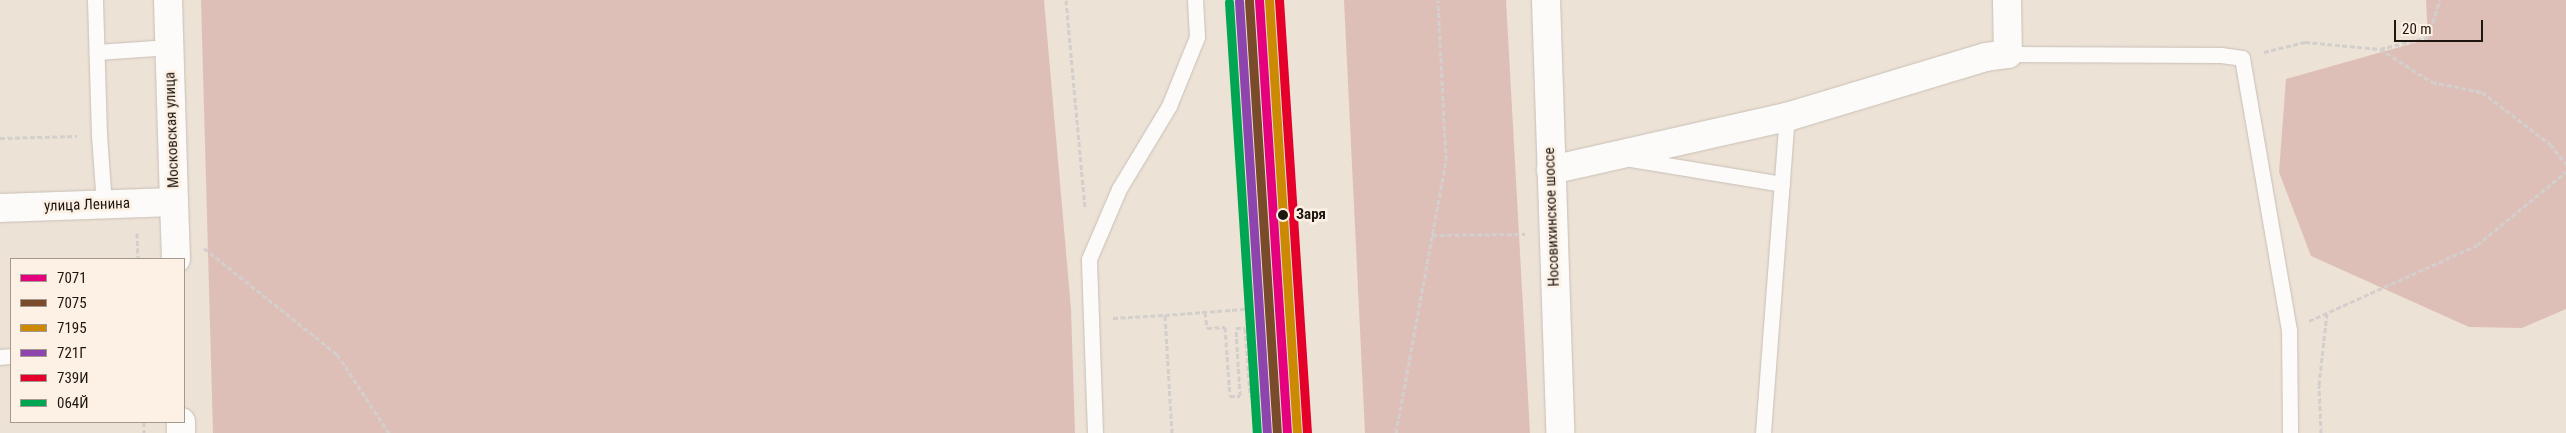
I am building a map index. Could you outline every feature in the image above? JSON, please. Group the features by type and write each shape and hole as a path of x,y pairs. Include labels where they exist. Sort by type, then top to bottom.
{"street":[{"name":"Московская улица","path":"168,0 176,258"},
{"name":"Носовихинское шоссе","path":"1546,0 1560,433"},
{"path":"1551,170 1787,117 1986,57 2008,54 2007,0"},
{"name":"улица Ленина","path":"0,208 174,202"}],"lane":[{"path":"95,0 99,136 104,204"},
{"path":"1095,433 1089,259 1119,188 1169,106 1197,36 1195,0"},
{"path":"97,52 170,47"},
{"path":"2008,54 2220,55 2242,58 2289,330 2290,433"},
{"path":"1763,433 1787,117"},
{"path":"1615,156 1782,184"}],"path":[{"path":"1066,0 1085,211"},
{"path":"1396,433 1446,160 1438,0"},
{"path":"2242,58 2305,42 2380,49 2428,37 2440,0"},
{"path":"2380,49 2432,82 2482,92 2550,144 2566,164"},
{"path":"0,138 99,136"},
{"path":"2289,330 2477,245 2566,172"},
{"path":"175,228 215,255 337,354 389,433"},
{"path":"1432,235 1553,234"},
{"path":"1091,319 1257,308"},
{"path":"1206,312 1206,328 1225,327 1230,396 1240,396 1236,328 1245,328 1250,396 1262,395"},
{"path":"2321,433 2319,385 2327,313"},
{"path":"1165,315 1172,433"}],"shaded area":[{"path":"201,0 1044,0 1071,309 1075,433 213,433"},
{"path":"1344,0 1506,0 1530,433 1365,433"},
{"path":"2426,0 2566,0 2566,309 2522,328 2469,327 2311,256 2279,172 2286,79 2428,39"}],"transit line":[{"name":"7071","path":"1259,0 1287,433"},
{"name":"7195","path":"1269,0 1297,432"},
{"name":"739И","path":"1279,0 1307,432"},
{"name":"721Г","path":"1239,1 1267,433"},
{"name":"7075","path":"1249,1 1277,433"},
{"name":"064Й","path":"1229,2 1257,433"}],"place":[{"name":"Заря","path":"1283,215"}]}
